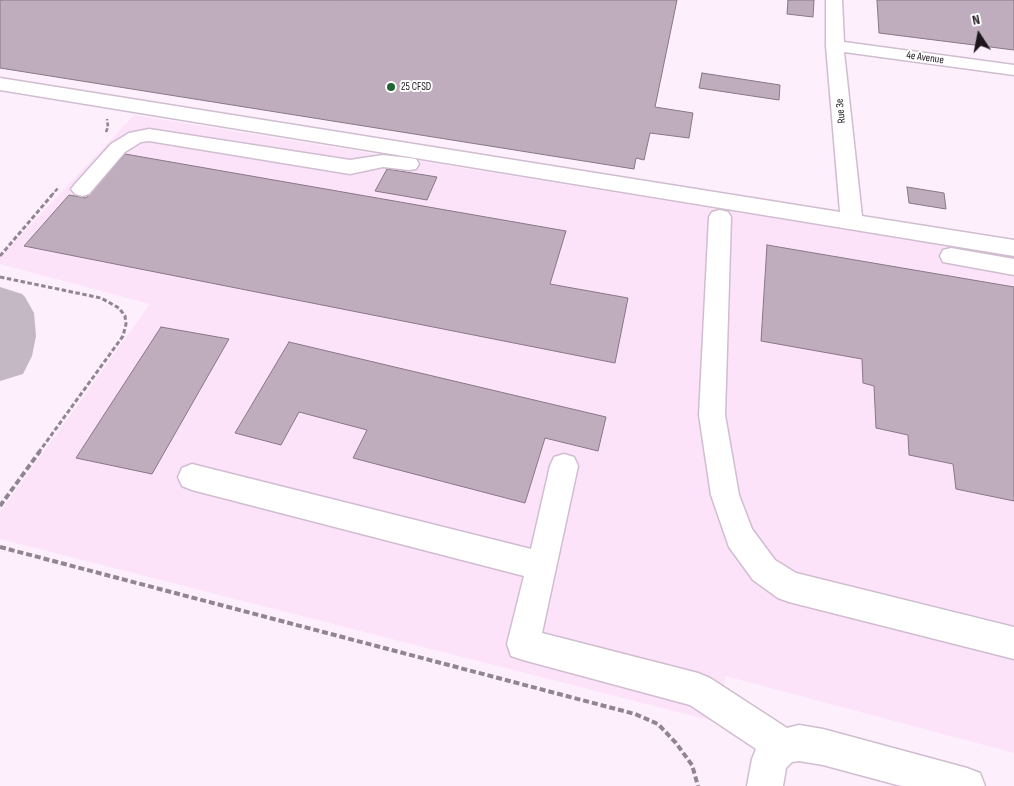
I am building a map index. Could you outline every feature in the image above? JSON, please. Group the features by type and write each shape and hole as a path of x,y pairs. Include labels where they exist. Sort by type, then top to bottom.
{"street":[{"name":"Rue 3e","path":"834,0 835,46 852,221"},
{"name":"4e Avenue","path":"835,46 1014,70"},
{"path":"0,84 1014,248"},
{"path":"73,185 125,142 136,137 163,136 350,167 392,161 1014,267"},
{"path":"720,217 712,415 724,495 740,537 764,570 789,587 1014,643"},
{"path":"564,466 523,644 698,690 783,746"},
{"path":"192,477 542,566"},
{"path":"765,786 770,759 783,746 799,743 823,747 967,786"}],"path":[{"path":"102,137 108,127 108,120 104,116"},
{"path":"0,256 73,185"},
{"path":"0,277 101,298 119,308 126,324 123,336 0,506"},
{"path":"0,547 635,714 658,724 676,742 692,764 698,786"}],"shaded area":[{"path":"134,115 1014,257 1014,753 725,676 721,723 0,539 0,512 150,304 0,264 0,257"}],"building":[{"name":"25 CFSD","path":"677,0 655,107 693,113 689,138 650,133 644,160 636,158 634,169 0,68 0,1"},
{"path":"788,0 814,0 813,17 787,14"},
{"path":"877,0 1014,0 1014,50 879,33"},
{"path":"702,73 780,85 779,100 699,88"},
{"path":"125,154 566,231 550,284 628,298 615,363 24,246 69,195 86,198"},
{"path":"387,169 437,177 427,200 375,191"},
{"path":"907,187 944,193 946,209 909,203"},
{"path":"767,245 1014,287 1014,501 956,489 953,464 909,455 908,435 876,428 874,386 863,383 862,359 761,341"},
{"path":"161,327 229,339 152,474 76,458"},
{"path":"289,342 606,417 598,451 545,438 525,503 353,458 367,430 299,412 281,445 235,433"}],"taxiway":[{"path":"0,310 3,313 5,336 0,356"}],"place":[{"name":"25 CFSD","path":"391,87"}]}
